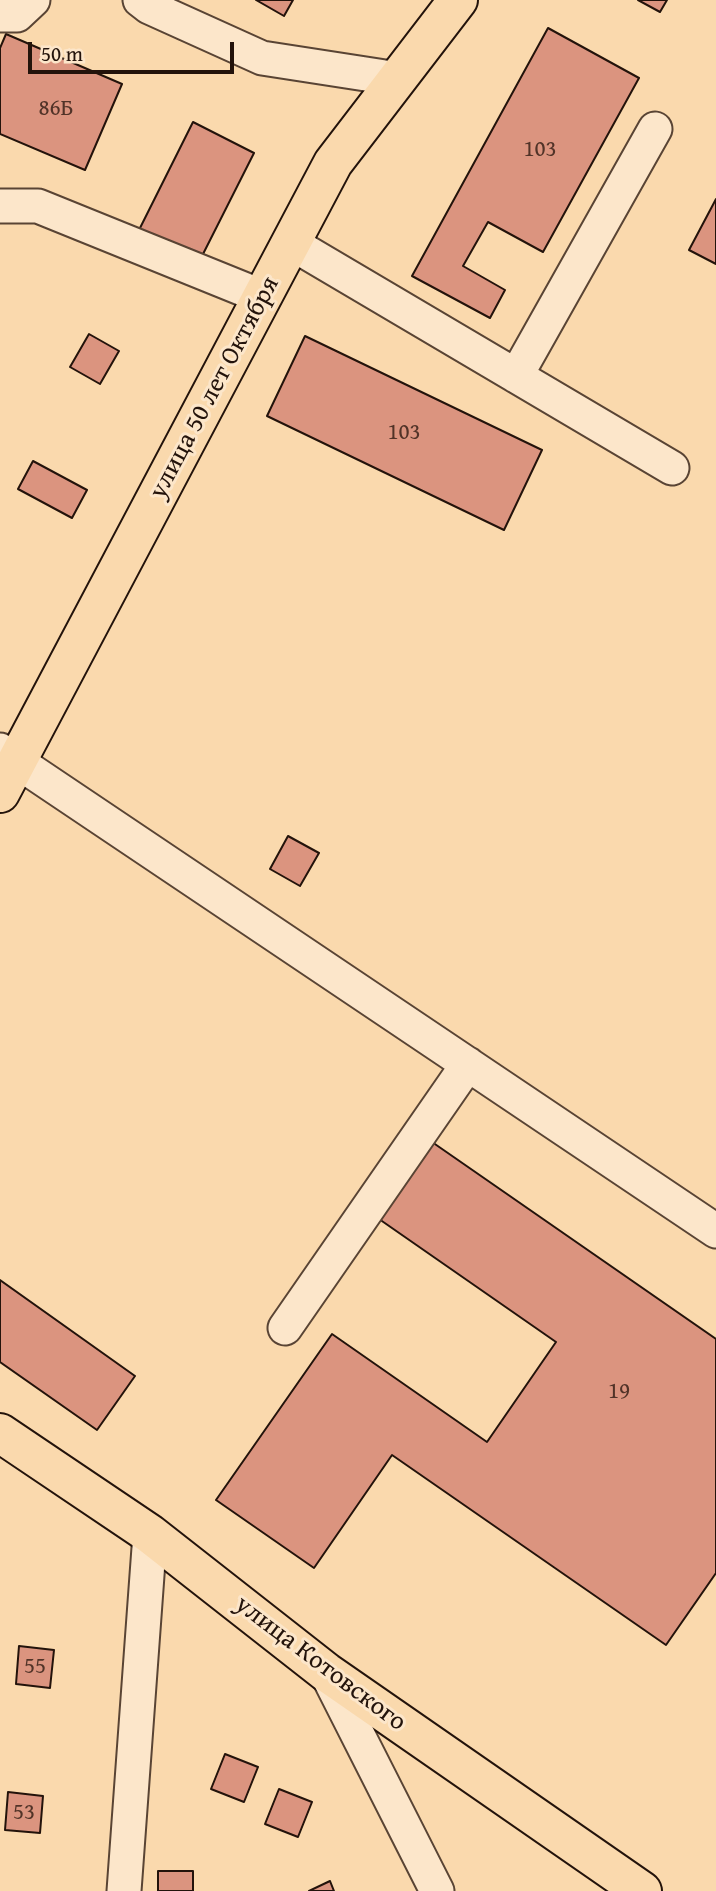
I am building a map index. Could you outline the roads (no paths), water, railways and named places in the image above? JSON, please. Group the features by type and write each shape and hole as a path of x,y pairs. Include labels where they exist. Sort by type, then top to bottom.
{"main road":[{"name":"улица 50 лет Октября","path":"0,793 9,756 263,297 333,163 458,0"},
{"name":"улица Котовского","path":"0,1433 150,1534 326,1672 642,1891"}],"street":[{"path":"0,15 17,15 33,0"},
{"path":"140,0 149,7 262,58 398,79"},
{"path":"516,376 655,129"},
{"path":"0,206 38,206 263,297"},
{"path":"291,243 672,468"},
{"path":"9,756 716,1231"},
{"path":"285,1328 468,1064"},
{"path":"124,1891 150,1534"},
{"path":"326,1672 437,1891"}]}
